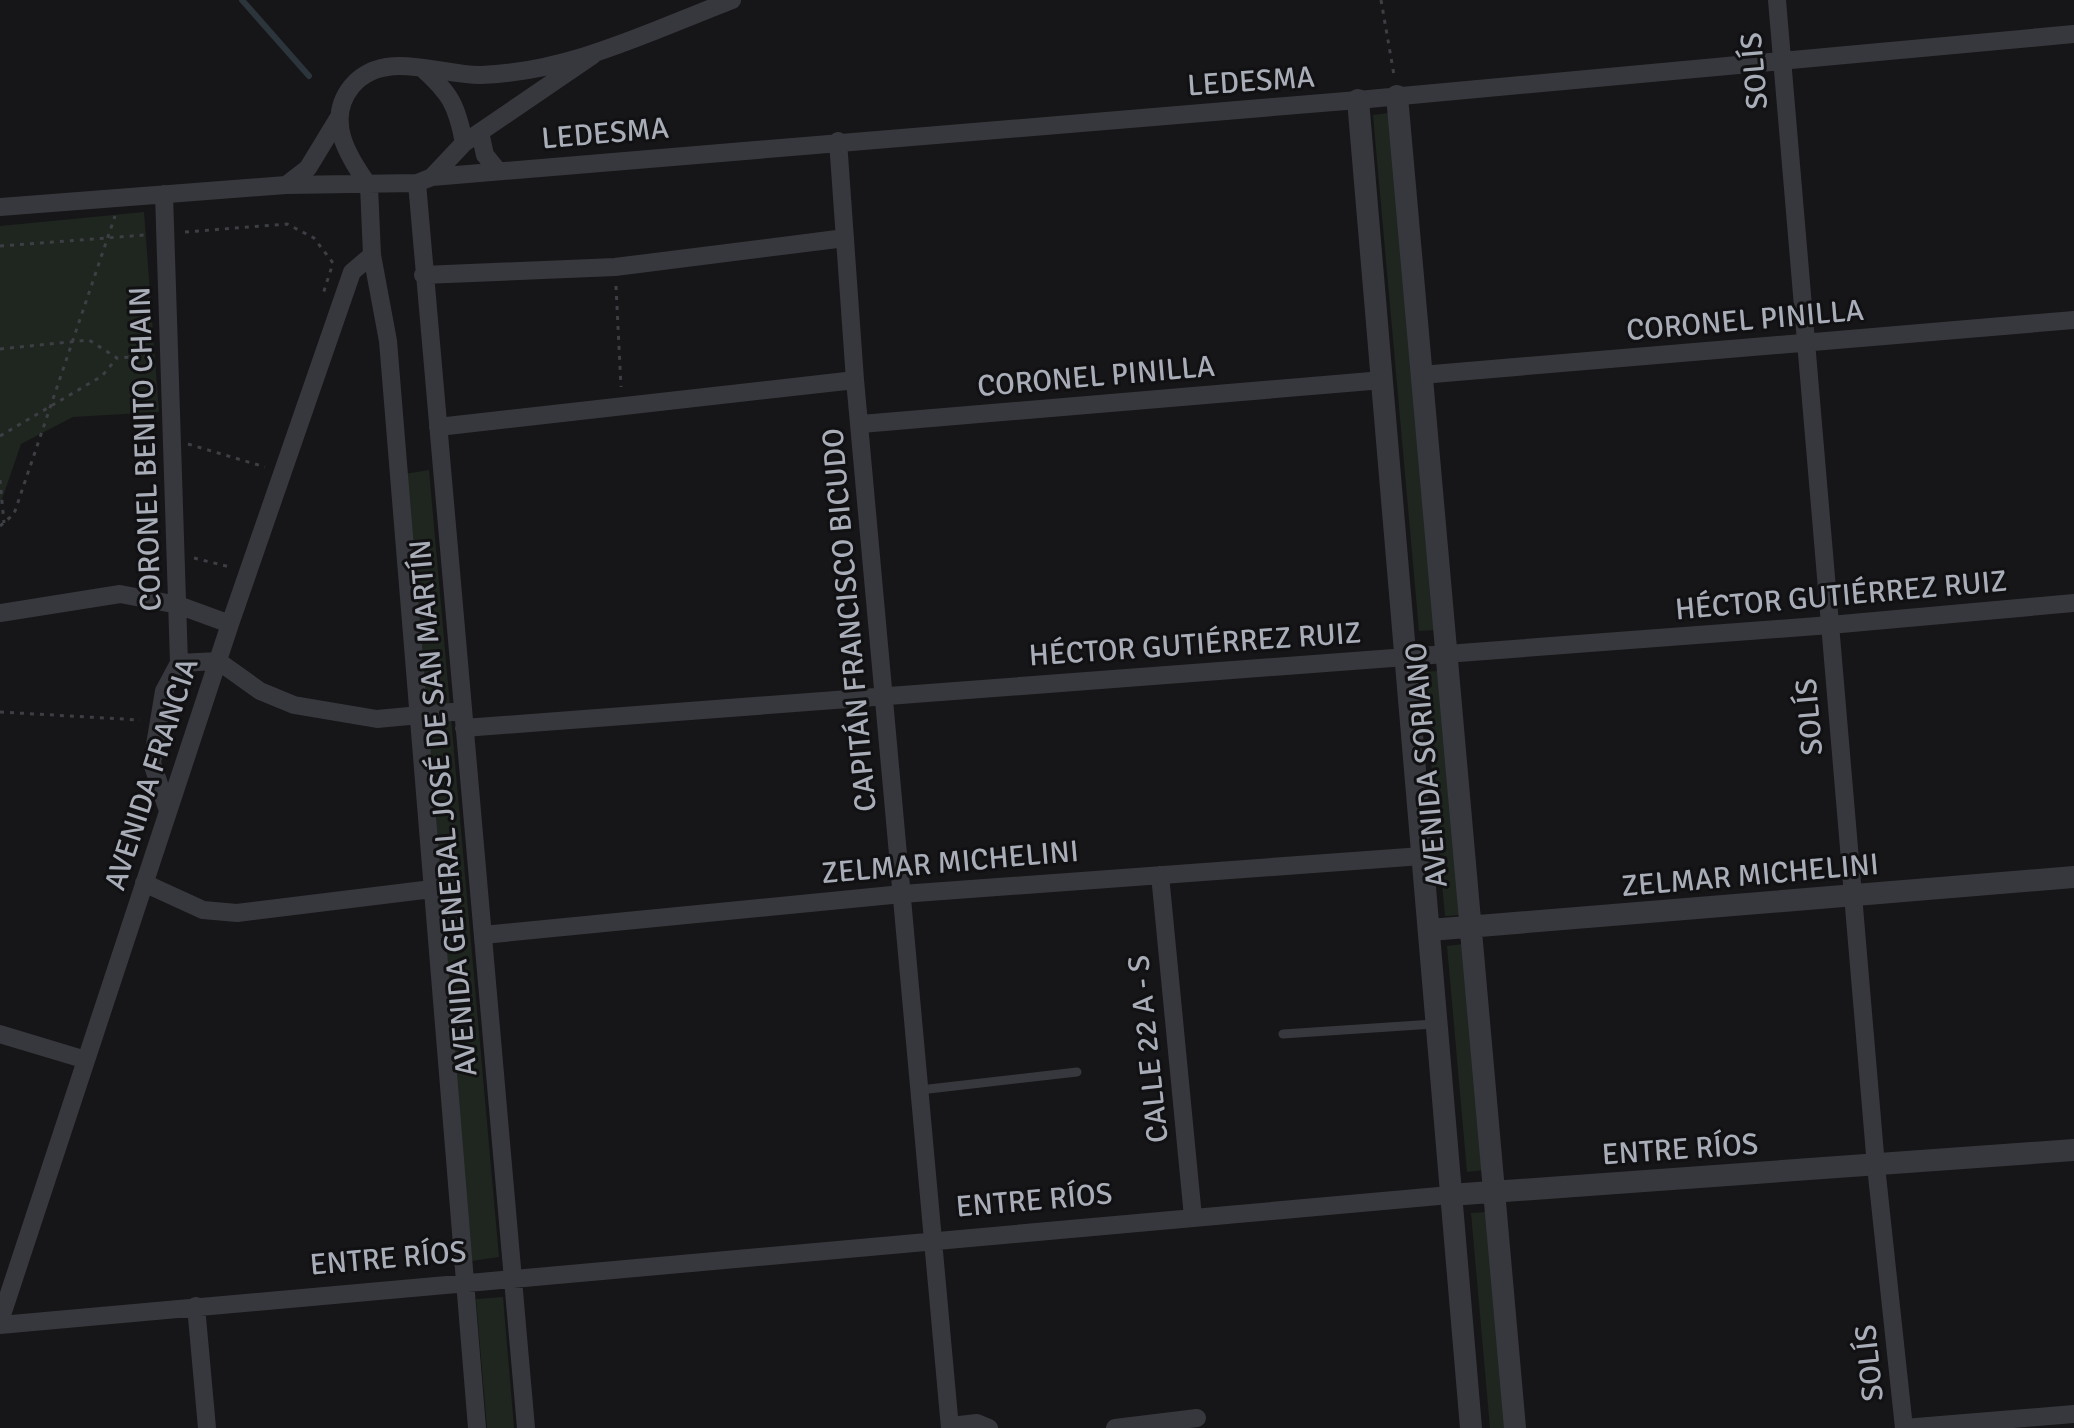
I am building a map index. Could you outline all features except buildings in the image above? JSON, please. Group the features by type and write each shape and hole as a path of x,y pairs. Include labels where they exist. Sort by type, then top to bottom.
{"street":[{"path":"286,185 308,168 341,114 351,87 370,73 398,65 478,75 518,71 593,55 732,0"},
{"name":"SOLÍS","path":"1777,0 1852,897 1904,1428"},
{"name":"LEDESMA","path":"424,180 838,141 1782,63 2074,34"},
{"path":"0,207 286,185 369,186 424,180 472,138 593,55"},
{"path":"422,68 448,92 472,138 498,171"},
{"name":"AVENIDA SORIANO","path":"1397,96 1515,1428"},
{"name":"AVENIDA SORIANO","path":"1358,100 1471,1428"},
{"path":"341,114 340,135 347,156 369,186"},
{"name":"CAPITÁN FRANCISCO BICUDO","path":"838,141 855,380 950,1427"},
{"name":"AVENIDA GENERAL JOSÉ DE SAN MARTÍN","path":"424,180 423,275 526,1428"},
{"name":"AVENIDA GENERAL JOSÉ DE SAN MARTÍN","path":"369,186 372,255 388,341 477,1428"},
{"name":"CORONEL BENITO CHAIN","path":"164,194 179,663"},
{"path":"423,275 615,267 845,238"},
{"name":"AVENIDA FRANCIA","path":"0,1323 230,624 352,272 372,255"},
{"name":"CORONEL PINILLA","path":"1421,375 2074,320"},
{"path":"438,427 855,380"},
{"name":"CORONEL PINILLA","path":"861,424 1383,380"},
{"path":"0,613 120,594 178,605 230,624"},
{"name":"HÉCTOR GUTIÉRREZ RUIZ","path":"218,661 260,691 294,705 377,719 418,717 464,720 883,696 1830,625 2074,603"},
{"path":"168,811 152,763 155,727 164,691 179,663 218,661"},
{"name":"ZELMAR MICHELINI","path":"483,935 902,894 1422,856"},
{"name":"CALLE 22 A - S","path":"1160,875 1193,1217"},
{"name":"ZELMAR MICHELINI","path":"1430,930 2074,877"},
{"path":"144,883 203,910 237,913 432,889"},
{"path":"0,1034 86,1060"},
{"name":"ENTRE RÍOS","path":"0,1323 933,1238 1494,1191 2074,1150"},
{"path":"196,1306 207,1428"},
{"path":"1904,1428 2074,1414"},
{"path":"1115,1428 1197,1418"},
{"path":"950,1427 977,1423 989,1428"}],"lane":[{"path":"1283,1034 1438,1023"},
{"path":"920,1090 1077,1072"}],"path":[{"path":"1381,0 1397,96"},
{"path":"2,525 14,514 121,198"},
{"path":"0,246 287,224 314,238 333,263 319,307"},
{"path":"615,267 622,406"},
{"path":"0,349 89,340 117,358 169,355"},
{"path":"0,436 102,376 117,358"},
{"path":"172,439 269,468"},
{"path":"0,480 2,525"},
{"path":"176,553 237,569"},
{"path":"0,712 136,719 155,727"}],"shaded area":[{"path":"1389,113 1435,630 1419,631 1373,115"},
{"path":"144,212 159,412 73,417 21,444 0,505 0,226"},
{"path":"429,470 499,1257 472,1261 404,474"},
{"path":"1438,671 1460,915 1445,916 1423,672"},
{"path":"1463,944 1484,1170 1467,1172 1447,946"},
{"path":"1487,1212 1507,1428 1490,1428 1471,1213"},
{"path":"503,1297 514,1428 487,1428 476,1299"}],"waterway":[{"path":"242,0 309,76"}]}
